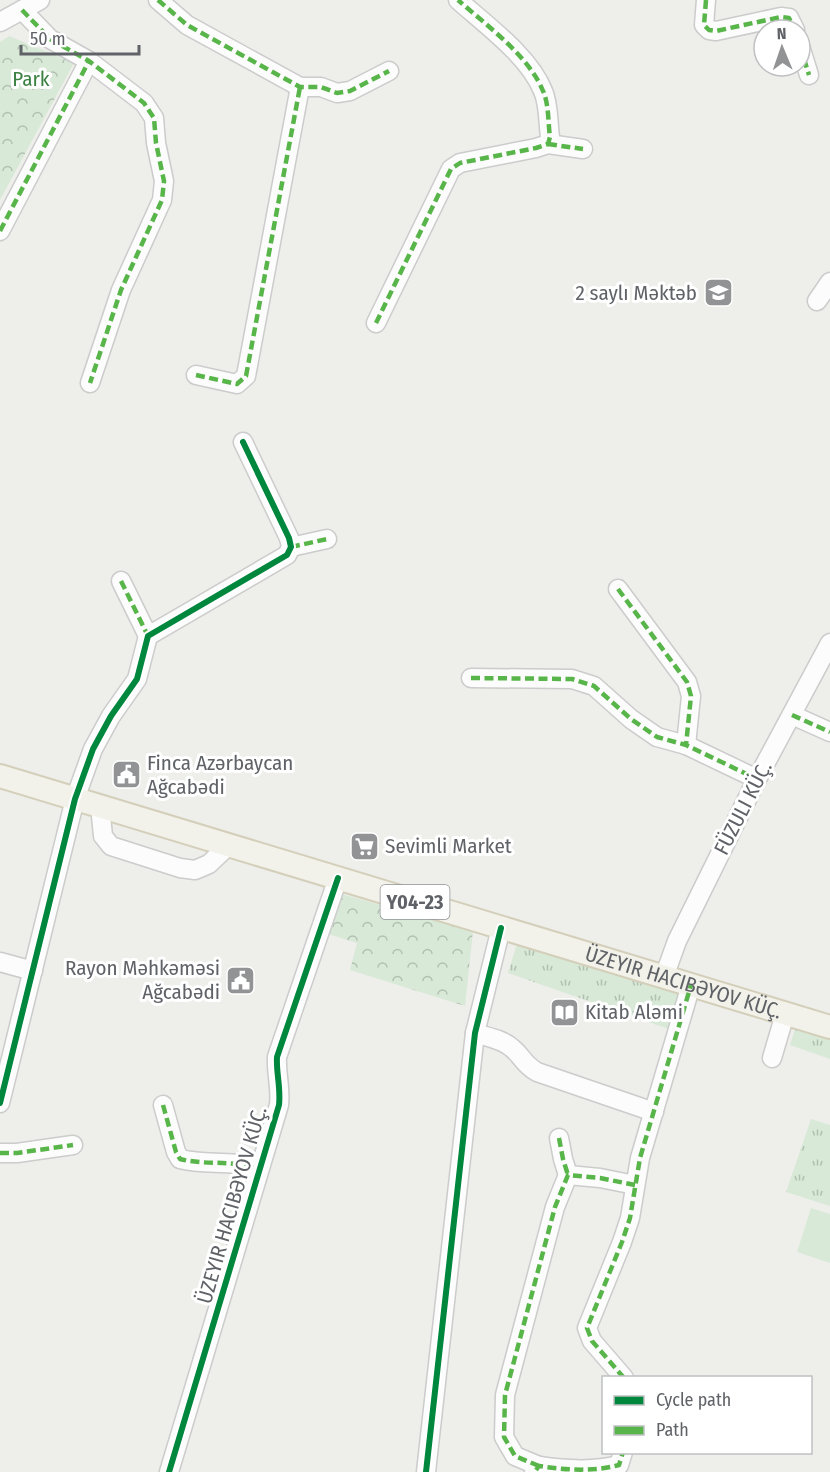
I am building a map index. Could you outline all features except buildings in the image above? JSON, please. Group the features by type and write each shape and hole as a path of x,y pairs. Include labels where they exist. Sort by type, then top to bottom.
{"main road":[{"name":"Y04-23","path":"1,779 100,806 830,1027"}],"street":[{"path":"0,21 40,0"},
{"path":"158,0 187,25 300,87 321,87 337,93 350,91 389,71"},
{"path":"458,0 522,59 536,78 544,93 548,144"},
{"path":"706,0 704,25 709,30 716,32 752,24"},
{"path":"22,10 50,39 89,61 144,103 154,118 156,143 164,181 162,200 121,290 90,383"},
{"path":"0,231 89,61"},
{"path":"196,375 237,384 246,376 300,87"},
{"path":"376,323 452,169 460,163 548,144 583,149"},
{"path":"817,302 830,282"},
{"path":"148,636 287,555 291,546 289,538 243,442"},
{"path":"291,546 327,539"},
{"path":"0,1103 75,799 93,749 111,716 137,679 148,636 120,581"},
{"path":"618,589 687,682 690,696 686,746"},
{"name":"FÜZULI KÜÇ.","path":"664,977 677,941 757,779 830,643"},
{"path":"471,678 572,679 594,686 631,719 657,737 686,746 757,779"},
{"path":"792,715 830,732"},
{"path":"100,806 103,836 111,846 180,868 195,870 209,864 229,845"},
{"path":"169,1472 279,1105 277,1057 338,878"},
{"path":"426,1472 475,1033 501,928"},
{"path":"0,962 33,971"},
{"path":"623,1376 592,1341 587,1328 630,1218 640,1158 691,985"},
{"path":"772,1058 785,1014"},
{"path":"475,1033 513,1048 526,1065 537,1072 654,1112"},
{"path":"163,1105 180,1159 189,1162 244,1164 258,1169"},
{"path":"559,1138 568,1175 555,1207 505,1395 504,1437 515,1455 537,1469 577,1472 605,1471 621,1463"},
{"path":"0,1153 17,1153 73,1145"},
{"path":"568,1175 635,1185"}],"green space":[{"name":"Park","path":"9,36 74,63 0,200 0,42"},
{"path":"338,893 473,931 465,1006 350,970 357,943 325,933"},
{"path":"517,944 679,993 669,1029 508,973"},
{"path":"796,1026 830,1037 830,1059 790,1045"},
{"path":"811,1119 830,1125 830,1206 786,1192"},
{"path":"811,1208 830,1214 830,1263 797,1252"}],"marked path":[{"path":"158,0 187,25 300,87 321,87 337,93 350,91 389,71"},
{"path":"376,323 451,169 460,163 536,148 548,144 550,137 543,91 528,66 506,42 458,0"},
{"path":"706,0 704,25 709,30 716,31 752,23"},
{"path":"22,10 50,39 89,61 144,103 154,118 156,143 164,181 162,200 121,290 90,383"},
{"path":"776,18 789,18"},
{"path":"0,231 89,61"},
{"path":"196,375 237,384 246,376 300,87"},
{"path":"548,144 583,149"},
{"path":"291,547 327,539"},
{"path":"121,581 148,636"},
{"path":"618,589 687,682 691,696 686,745"},
{"path":"471,678 572,679 594,686 631,719 657,737 686,745 757,779"},
{"path":"792,715 830,732"},
{"path":"622,1376 592,1341 587,1328 630,1218 640,1158 691,985"},
{"path":"163,1105 180,1159 238,1164 258,1169"},
{"path":"559,1138 568,1175"},
{"path":"0,1153 17,1153 73,1145"},
{"path":"539,1466 515,1456 504,1437 505,1395 555,1207 568,1175 635,1185"},
{"path":"536,1470 539,1466 559,1469 599,1469 619,1465 622,1454"}],"cycle path":[{"path":"0,1103 75,799 93,749 111,716 137,679 148,636 287,555 291,547 289,538 243,442"},
{"name":"ÜZEYIR HACIBƏYOV KÜÇ.","path":"169,1472 279,1105 277,1057 338,878"},
{"path":"426,1472 475,1033 501,928"}],"place":[{"name":"2 saylı Məktəb","path":"718,293"},
{"name":"Finca Azərbaycan Ağcabədi","path":"126,775"},
{"name":"Sevimli Market","path":"364,846"},
{"name":"Rayon Məhkəməsi Ağcabədi","path":"241,980"},
{"name":"Kitab Aləmi","path":"564,1012"}]}
